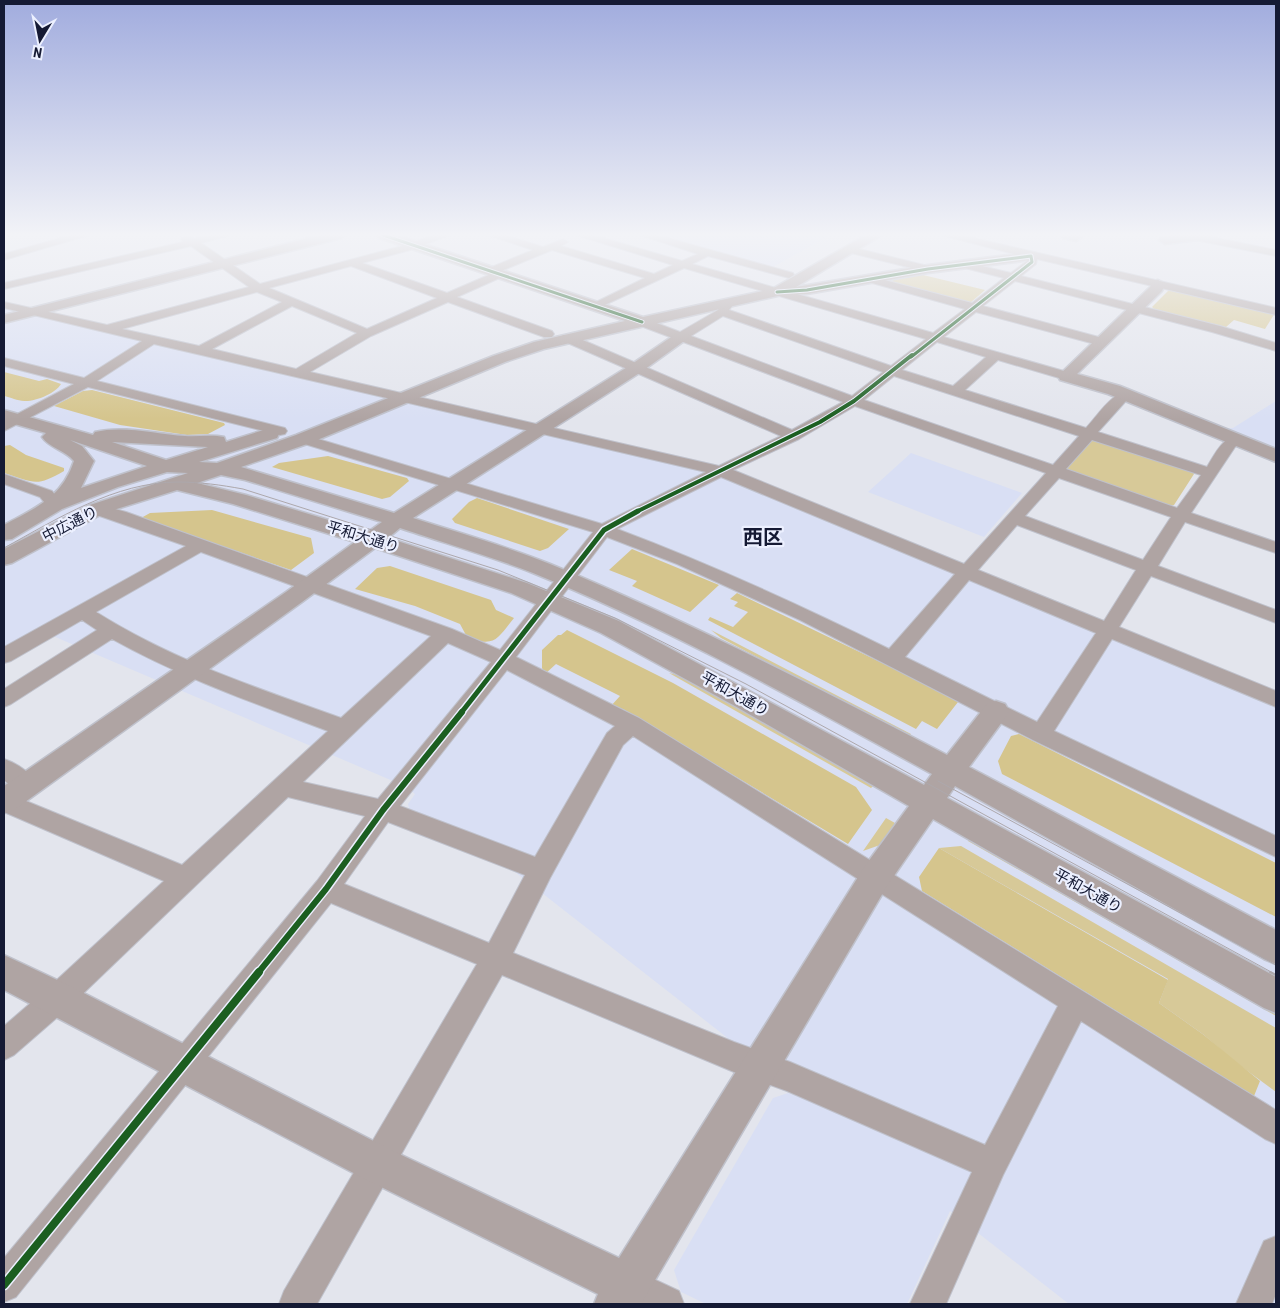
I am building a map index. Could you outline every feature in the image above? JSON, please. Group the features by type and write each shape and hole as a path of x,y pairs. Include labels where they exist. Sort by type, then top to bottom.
{"street":[{"path":"4,319 97,296"},
{"path":"108,329 229,296"},
{"path":"277,296 367,333"},
{"path":"566,296 682,336 854,401 1276,548"},
{"path":"596,306 617,296"},
{"path":"221,469 303,439 488,354 548,334 634,319 742,296"},
{"path":"4,801 372,540 397,520 635,369 725,308 755,296"},
{"path":"791,296 1099,385 1276,456"},
{"path":"931,296 1102,342"},
{"path":"4,1285 326,889 383,810 492,675 604,530 616,522 794,436 854,401 986,296"},
{"path":"1085,296 1224,331 1276,347"},
{"path":"1066,376 1149,296"},
{"path":"1211,296 1276,311"},
{"path":"300,372 367,333 448,297 548,334"},
{"path":"202,350 291,302"},
{"path":"4,306 300,372 721,471 1276,699"},
{"path":"77,436 124,436 199,443 280,431 317,422 499,359 634,319 725,308 892,371 1211,473"},
{"path":"567,338 635,369 794,436"},
{"path":"8,420 85,383 153,340"},
{"path":"955,392 996,356"},
{"path":"4,362 280,431"},
{"path":"892,658 1120,399 1127,395"},
{"name":"平和大通り","path":"8,420 48,427 77,436 171,475 519,588 550,600 646,644 1276,996"},
{"path":"48,427 51,439 75,450 84,461 80,475 55,505"},
{"path":"4,534 55,505 111,483 171,475 280,431"},
{"path":"303,439 334,450 604,530 733,582 892,658 1041,734 1276,847"},
{"path":"1041,734 1181,515 1230,444 1237,440"},
{"name":"平和大通り","path":"171,475 221,469 250,475 397,520 540,568 774,676 1276,948"},
{"name":"中広通り","path":"4,558 97,509 138,494 171,475"},
{"path":"4,479 46,494 55,505"},
{"path":"97,509 200,544 445,634 524,669 631,724 1276,1128"},
{"path":"1015,518 1276,617"},
{"path":"4,656 200,544"},
{"path":"82,612 110,631 213,680 344,728"},
{"path":"4,699 110,631"},
{"path":"4,1045 58,998 445,634"},
{"path":"622,1295 876,876 950,770 996,711"},
{"path":"297,1304 379,1165 495,960 541,870 615,739 631,724"},
{"path":"4,768 26,785"},
{"path":"282,786 383,810 541,870"},
{"path":"4,801 184,878"},
{"path":"326,889 495,960 790,1077 992,1164"},
{"path":"4,972 58,998 379,1165 622,1295 666,1304"},
{"path":"928,1304 992,1164 1075,1002"},
{"path":"1254,1304 1276,1253"}],"shaded area":[{"path":"940,296 978,296 970,303"},
{"path":"1163,296 1197,296 1275,313 1265,329 1234,320 1226,327 1155,310 1152,307"},
{"path":"4,306 735,473 1276,698 1276,1304 1069,1304 950,1211 907,1304 706,1304 681,1292 674,1270 773,1098 788,1093 807,1100 464,832 410,812 408,804 415,794 407,787 46,633 4,657"},
{"path":"4,372 39,381 47,379 61,384 50,394 29,401 19,400 4,396"},
{"path":"92,390 224,423 225,425 208,434 187,435 120,425 54,406 83,391"},
{"path":"1276,401 1276,449 1224,428 1233,428"},
{"path":"1095,440 1192,471 1194,474 1174,505 1167,506 1065,471 1064,468 1088,441"},
{"path":"10,445 26,455 64,468 64,471 47,480 34,482 4,473 4,446"},
{"path":"911,453 1022,493 984,537 868,492"},
{"path":"328,456 407,478 409,481 390,497 382,499 272,467 279,463"},
{"path":"477,498 569,529 548,548 540,551 455,523 452,519 469,502"},
{"path":"212,510 311,538 314,553 291,570 141,518 150,513"},
{"path":"632,549 719,585 690,612 632,586 637,581 609,570"},
{"path":"390,566 491,600 496,610 514,618 495,640 484,642 467,637 460,624 415,606 355,589 377,568"},
{"path":"737,593 957,699 958,702 937,729 922,721 916,729 708,620 710,617 733,627 748,612 734,606 738,602 730,599"},
{"path":"567,630 673,683 856,787 872,810 848,844 623,709 610,707 620,696 556,664 545,674 542,668 542,650 558,635"},
{"path":"711,630 911,734 909,737 721,638"},
{"path":"669,673 682,676 874,785 871,788"},
{"path":"1019,734 1276,863 1276,917 1002,774 998,761 1011,736"},
{"path":"886,818 895,823 880,845 863,851"},
{"path":"969,838 1276,1012 1276,1016 968,841"},
{"path":"961,846 1276,1028 1276,1092 1234,1061 1204,1035 1159,1003 1168,979 939,848"},
{"path":"939,848 1168,980 1159,1003 1204,1035 1260,1081 1254,1096 922,891 919,877"}],"tram line":[{"path":"4,548 66,514 109,495 155,484 186,482 243,489 498,570 615,618 746,684 1273,973"},
{"path":"938,781 1276,965"},
{"path":"1270,972 1276,975"}],"cycle path":[{"path":"565,296 642,322"},
{"path":"4,1285 326,889 383,810 492,675 604,530 616,522 820,422 854,401 988,296"}],"district":[{"name":"西区","path":"763,537"}]}
